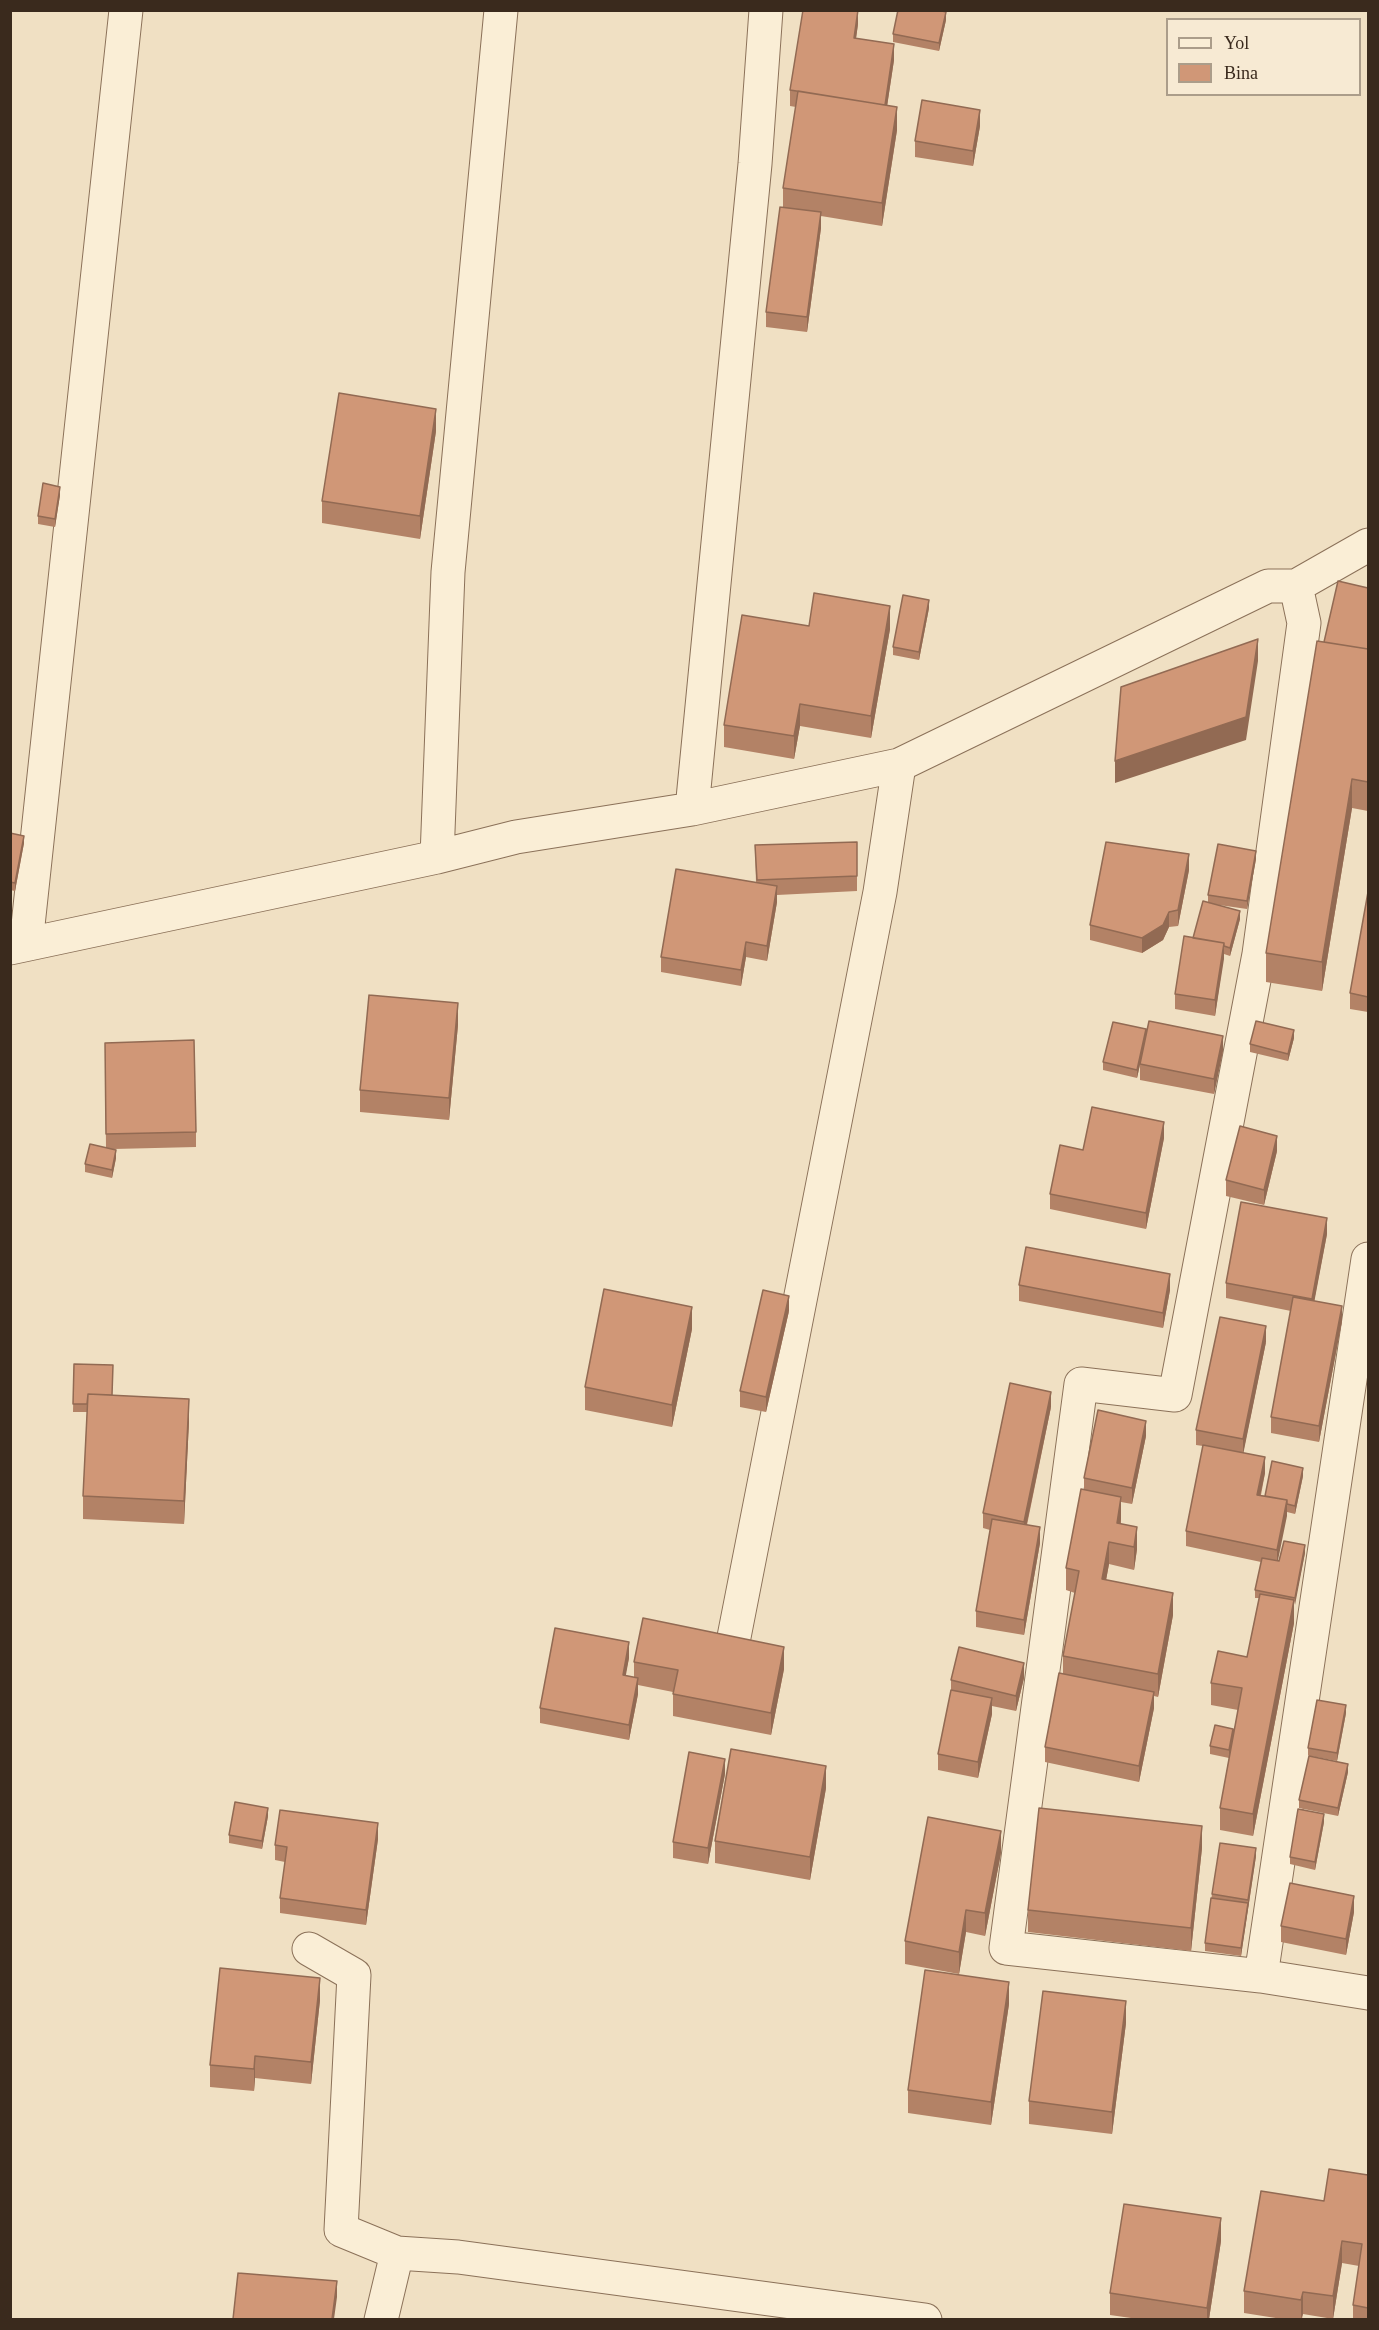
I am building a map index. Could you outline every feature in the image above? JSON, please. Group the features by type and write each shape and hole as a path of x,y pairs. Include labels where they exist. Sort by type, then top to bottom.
{"street":[{"path":"126,10 18,946 437,857 516,837 692,809 898,765 1268,586 1296,586 1368,545"},
{"path":"437,857 448,572 501,10"},
{"path":"692,809 755,164 766,10"},
{"path":"1296,586 1304,623 1259,954 1175,1395 1081,1384 1006,1948 1261,1976 1368,1993"},
{"path":"734,1637 880,892 898,765"},
{"path":"1261,1976 1368,1259"},
{"path":"309,1949 354,1975 341,2230 397,2253 458,2257 924,2319"},
{"path":"381,2319 397,2253"}],"building":[{"path":"803,10 858,10 854,38 894,44 885,105 790,90"},
{"path":"898,10 946,12 939,43 893,34"},
{"path":"798,91 897,107 882,203 783,188"},
{"path":"922,100 980,110 973,151 915,141"},
{"path":"780,207 821,212 807,317 766,312"},
{"path":"339,393 436,409 420,516 322,501"},
{"path":"43,483 60,487 55,519 38,516"},
{"path":"1338,581 1368,588 1368,649 1324,642"},
{"path":"814,593 890,606 871,716 800,704 794,736 724,725 742,615 809,626"},
{"path":"903,595 929,600 919,652 893,647"},
{"path":"1258,639 1246,717 1115,761 1121,687"},
{"path":"1317,641 1368,649 1368,782 1352,779 1322,962 1266,953"},
{"path":"10,833 24,836 15,883 10,882"},
{"path":"857,842 857,876 757,880 755,845"},
{"path":"1106,842 1189,854 1178,910 1169,912 1163,925 1142,938 1090,925"},
{"path":"1218,844 1256,851 1247,901 1208,895"},
{"path":"676,869 777,886 767,946 746,942 741,970 661,957"},
{"path":"1368,892 1368,997 1350,993"},
{"path":"1203,901 1240,911 1230,948 1224,946 1224,943 1193,938"},
{"path":"1184,936 1224,943 1215,1000 1175,994"},
{"path":"369,995 458,1003 449,1098 360,1090"},
{"path":"1149,1021 1223,1036 1214,1079 1140,1064"},
{"path":"1256,1021 1294,1030 1288,1054 1250,1044"},
{"path":"1113,1022 1146,1029 1137,1070 1103,1062"},
{"path":"194,1040 196,1132 106,1134 105,1043"},
{"path":"1092,1107 1164,1122 1146,1213 1050,1194 1060,1145 1083,1150"},
{"path":"1240,1126 1277,1136 1264,1190 1226,1180"},
{"path":"90,1144 116,1150 112,1170 85,1164"},
{"path":"1241,1202 1327,1218 1312,1299 1226,1283"},
{"path":"1026,1247 1170,1274 1163,1313 1019,1285"},
{"path":"604,1289 692,1307 672,1405 585,1387"},
{"path":"763,1290 789,1296 766,1397 740,1391"},
{"path":"1293,1297 1342,1306 1319,1426 1271,1417"},
{"path":"1220,1317 1266,1326 1243,1439 1196,1430"},
{"path":"74,1364 113,1365 112,1395 88,1394 87,1404 73,1404"},
{"path":"1010,1383 1051,1392 1024,1522 983,1513"},
{"path":"88,1394 189,1399 184,1501 83,1496"},
{"path":"1098,1410 1146,1421 1132,1488 1084,1478"},
{"path":"1203,1445 1265,1457 1257,1495 1287,1500 1277,1550 1186,1531"},
{"path":"1272,1461 1303,1468 1295,1506 1287,1504 1287,1500 1265,1496"},
{"path":"1081,1489 1121,1497 1117,1523 1137,1527 1134,1547 1109,1542 1102,1579 1173,1593 1158,1674 1063,1656 1079,1571 1066,1568"},
{"path":"992,1519 1040,1527 1024,1620 976,1611"},
{"path":"1284,1541 1305,1545 1295,1598 1255,1590 1262,1558 1279,1561"},
{"path":"1260,1594 1294,1600 1253,1814 1220,1808 1242,1688 1211,1683 1218,1651 1247,1657"},
{"path":"643,1618 784,1647 771,1713 673,1694 678,1670 634,1662"},
{"path":"555,1628 629,1642 623,1675 638,1678 629,1725 540,1708"},
{"path":"959,1647 1024,1663 1016,1696 951,1680"},
{"path":"1059,1673 1154,1692 1139,1766 1045,1747"},
{"path":"951,1690 992,1698 978,1762 938,1754"},
{"path":"1317,1700 1346,1705 1337,1753 1308,1748"},
{"path":"1215,1725 1233,1729 1229,1750 1210,1746"},
{"path":"731,1749 826,1766 810,1857 715,1841"},
{"path":"689,1752 725,1759 708,1848 673,1842"},
{"path":"1309,1756 1348,1764 1338,1808 1299,1800"},
{"path":"235,1802 268,1808 262,1841 229,1835"},
{"path":"1039,1808 1202,1826 1191,1928 1028,1910"},
{"path":"1298,1809 1324,1814 1315,1862 1290,1857"},
{"path":"280,1810 378,1823 366,1910 280,1898 287,1847 275,1845"},
{"path":"928,1817 1001,1831 985,1913 966,1910 959,1952 905,1941"},
{"path":"1220,1843 1256,1848 1248,1900 1212,1894"},
{"path":"1290,1883 1354,1896 1346,1939 1281,1926"},
{"path":"1211,1898 1248,1903 1241,1948 1205,1943"},
{"path":"220,1968 320,1978 311,2062 255,2056 254,2069 210,2065"},
{"path":"925,1970 1009,1982 991,2102 908,2090"},
{"path":"1043,1991 1126,2001 1112,2112 1029,2101"},
{"path":"1329,2169 1368,2175 1368,2308 1353,2305 1362,2244 1342,2241 1333,2296 1303,2292 1301,2300 1244,2291 1261,2191 1324,2201"},
{"path":"1124,2204 1221,2218 1207,2308 1110,2293"},
{"path":"238,2273 337,2281 332,2319 233,2319"}]}
